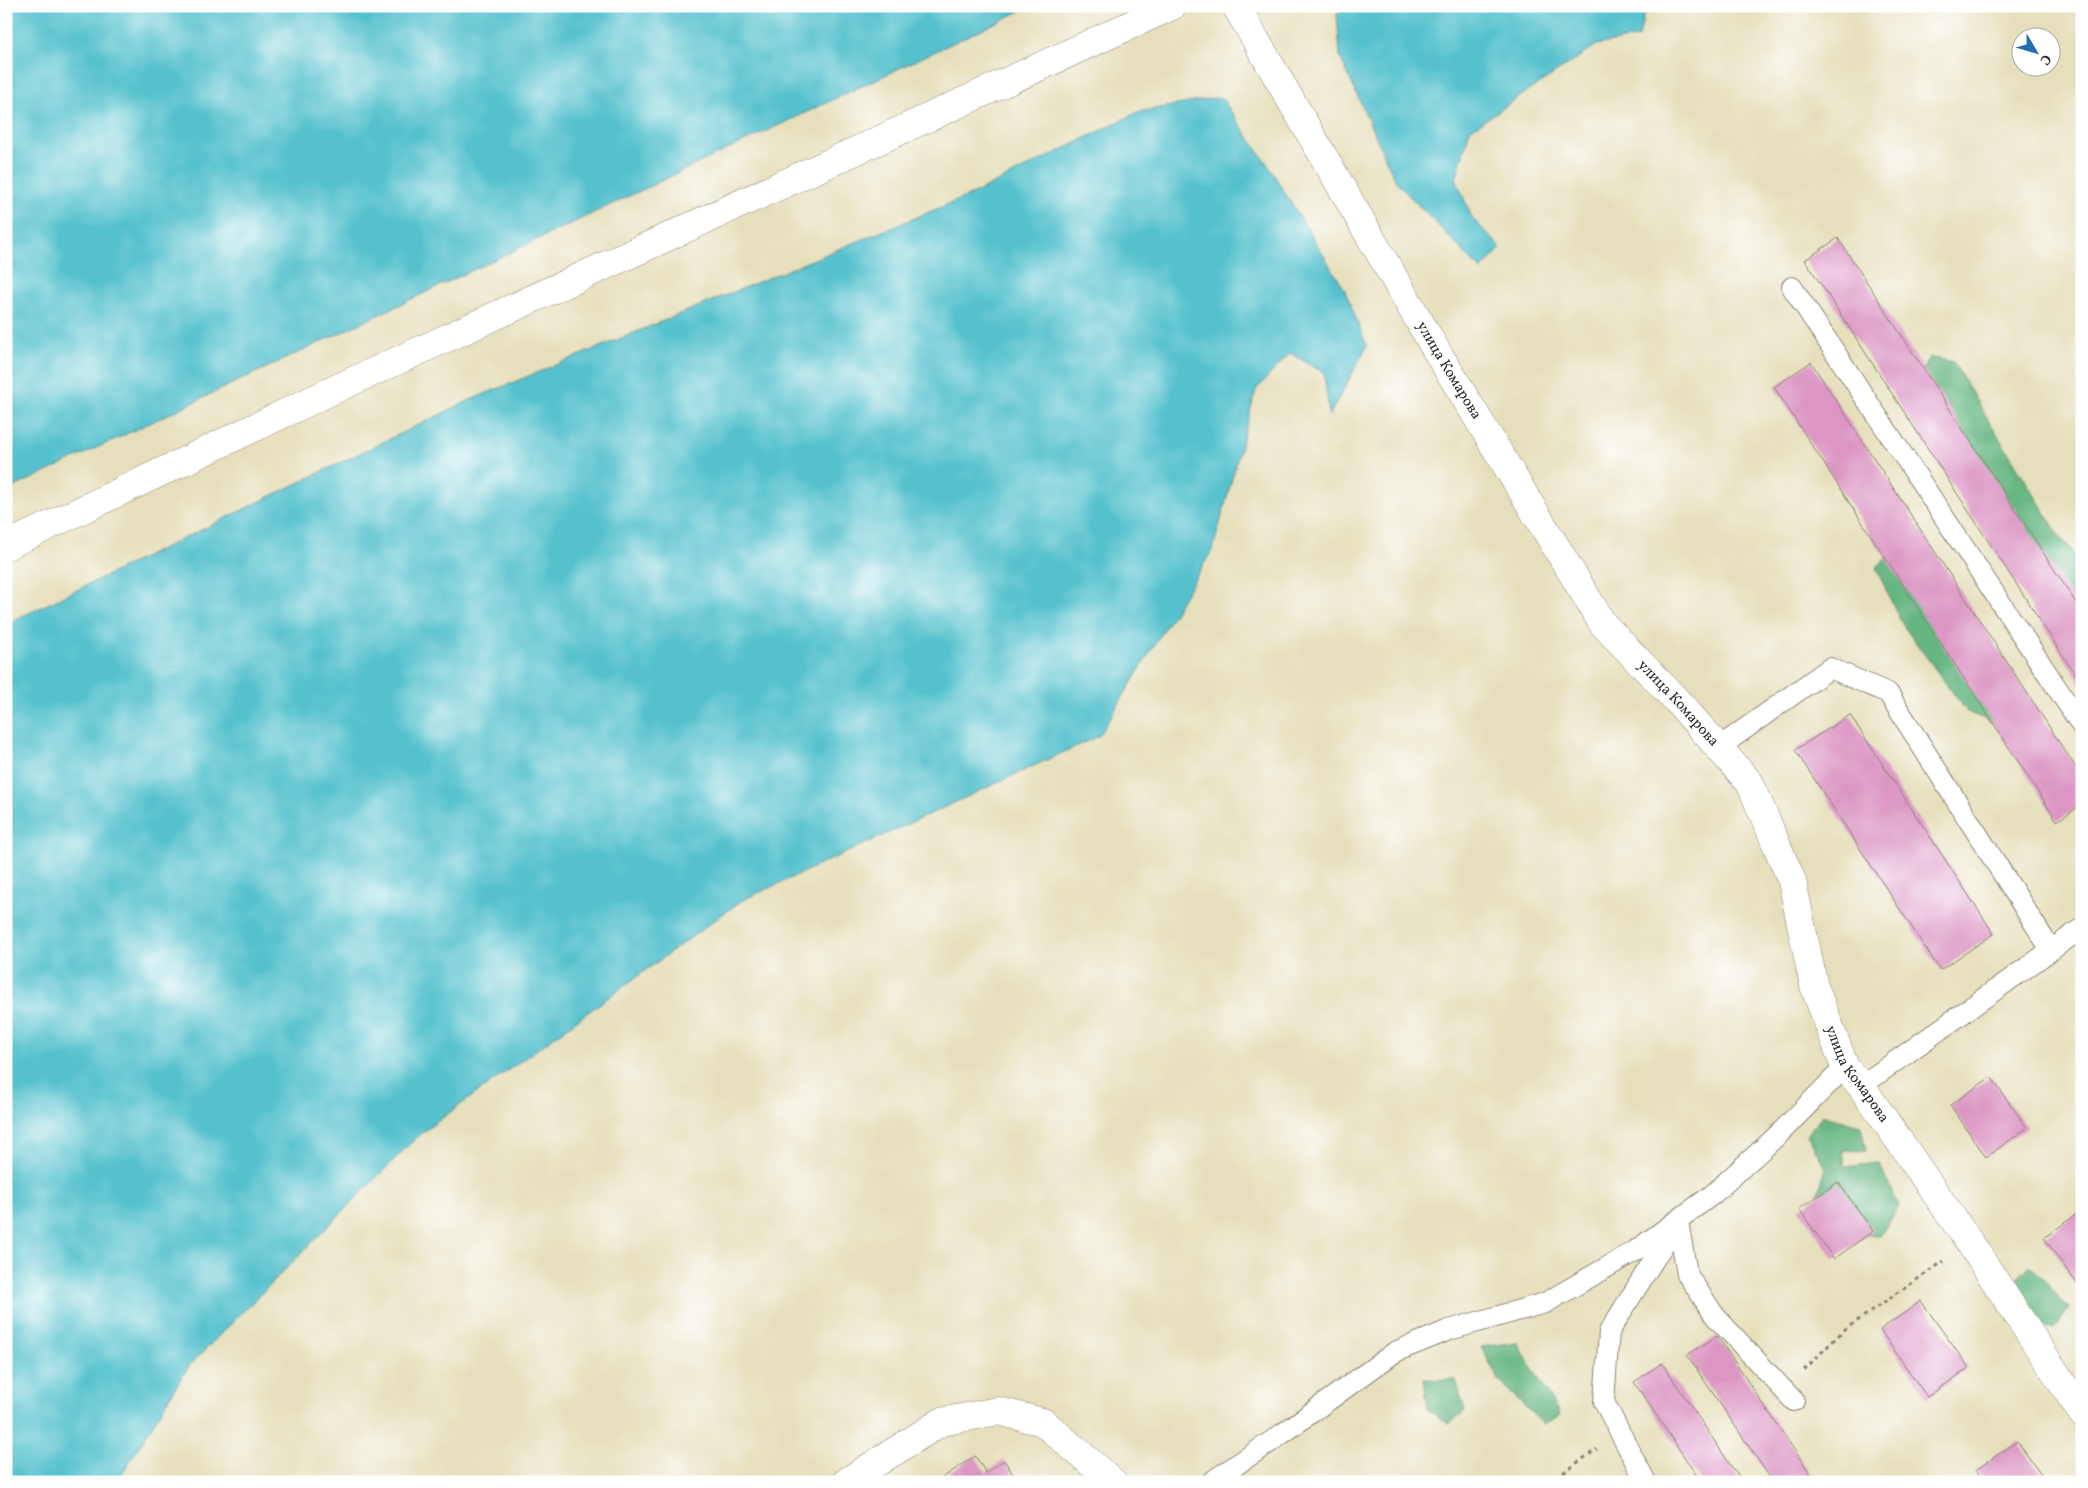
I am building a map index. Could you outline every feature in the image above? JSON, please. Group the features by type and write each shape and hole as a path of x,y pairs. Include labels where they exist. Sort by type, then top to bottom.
{"street":[{"path":"6,546 338,388 1172,6"},
{"name":"улица Комарова","path":"1236,6 1436,350 1603,624 1750,783 1792,881 1814,986 1853,1076 1970,1242 2082,1413"},
{"path":"846,1482 941,1422 998,1411 1043,1422 1113,1482"}],"lane":[{"path":"1792,287 2082,726"},
{"path":"1718,748 1830,668 1888,693 2051,950"},
{"path":"1211,1482 1282,1434 1395,1352 1449,1330 1545,1303 1635,1252 1712,1196 1779,1134 1853,1076 2051,950 2082,928"},
{"path":"1678,1221 1688,1274 1715,1316 1789,1395"},
{"path":"1646,1482 1604,1402 1609,1332 1678,1221"}],"path":[{"path":"1789,1395 1844,1330 1970,1242"},
{"path":"1550,1482 1584,1460 1620,1432"}],"green space":[{"path":"1929,357 1953,362 2060,537 2082,562 2082,655 1916,385"},
{"path":"1894,551 2004,727 1967,712 1902,624 1876,568"},
{"path":"1823,1115 1861,1126 1866,1151 1843,1150 1845,1167 1879,1163 1899,1206 1880,1236 1847,1234 1818,1193 1826,1168 1807,1135"},
{"path":"2030,1265 2069,1308 2054,1329 2010,1322 2000,1294"},
{"path":"1517,1342 1560,1415 1544,1425 1500,1382 1481,1347"},
{"path":"1424,1379 1456,1380 1465,1411 1449,1424 1428,1410"}],"water":[{"path":"6,6 1031,6 6,491"},
{"path":"1347,6 1655,6 1644,14 1639,37 1597,45 1470,130 1456,179 1472,218 1501,248 1481,270 1396,182 1340,57 1337,14"},
{"path":"1221,97 1266,162 1344,288 1367,346 1329,416 1324,373 1290,353 1256,390 1213,549 1099,736 741,901 419,1135 189,1366 117,1482 6,1482 6,624 470,400 973,194 1138,112"}],"building":[{"path":"1838,238 2082,612 2082,685 1805,260"},
{"path":"1811,362 2082,777 2082,805 2057,821 1774,387"},
{"path":"1850,715 1994,934 1940,970 1795,750"},
{"path":"1991,1077 2027,1128 1986,1157 1950,1105"},
{"path":"1838,1182 1873,1231 1834,1259 1799,1209"},
{"path":"2082,1210 2082,1291 2044,1238"},
{"path":"1921,1301 1969,1368 1927,1397 1880,1330"},
{"path":"1717,1336 1816,1482 1773,1482 1687,1355"},
{"path":"1662,1363 1742,1482 1701,1482 1634,1382"},
{"path":"2017,1441 2046,1482 1984,1482 1976,1470"},
{"path":"975,1456 986,1473 1004,1460 1018,1482 940,1482 939,1480"}]}
